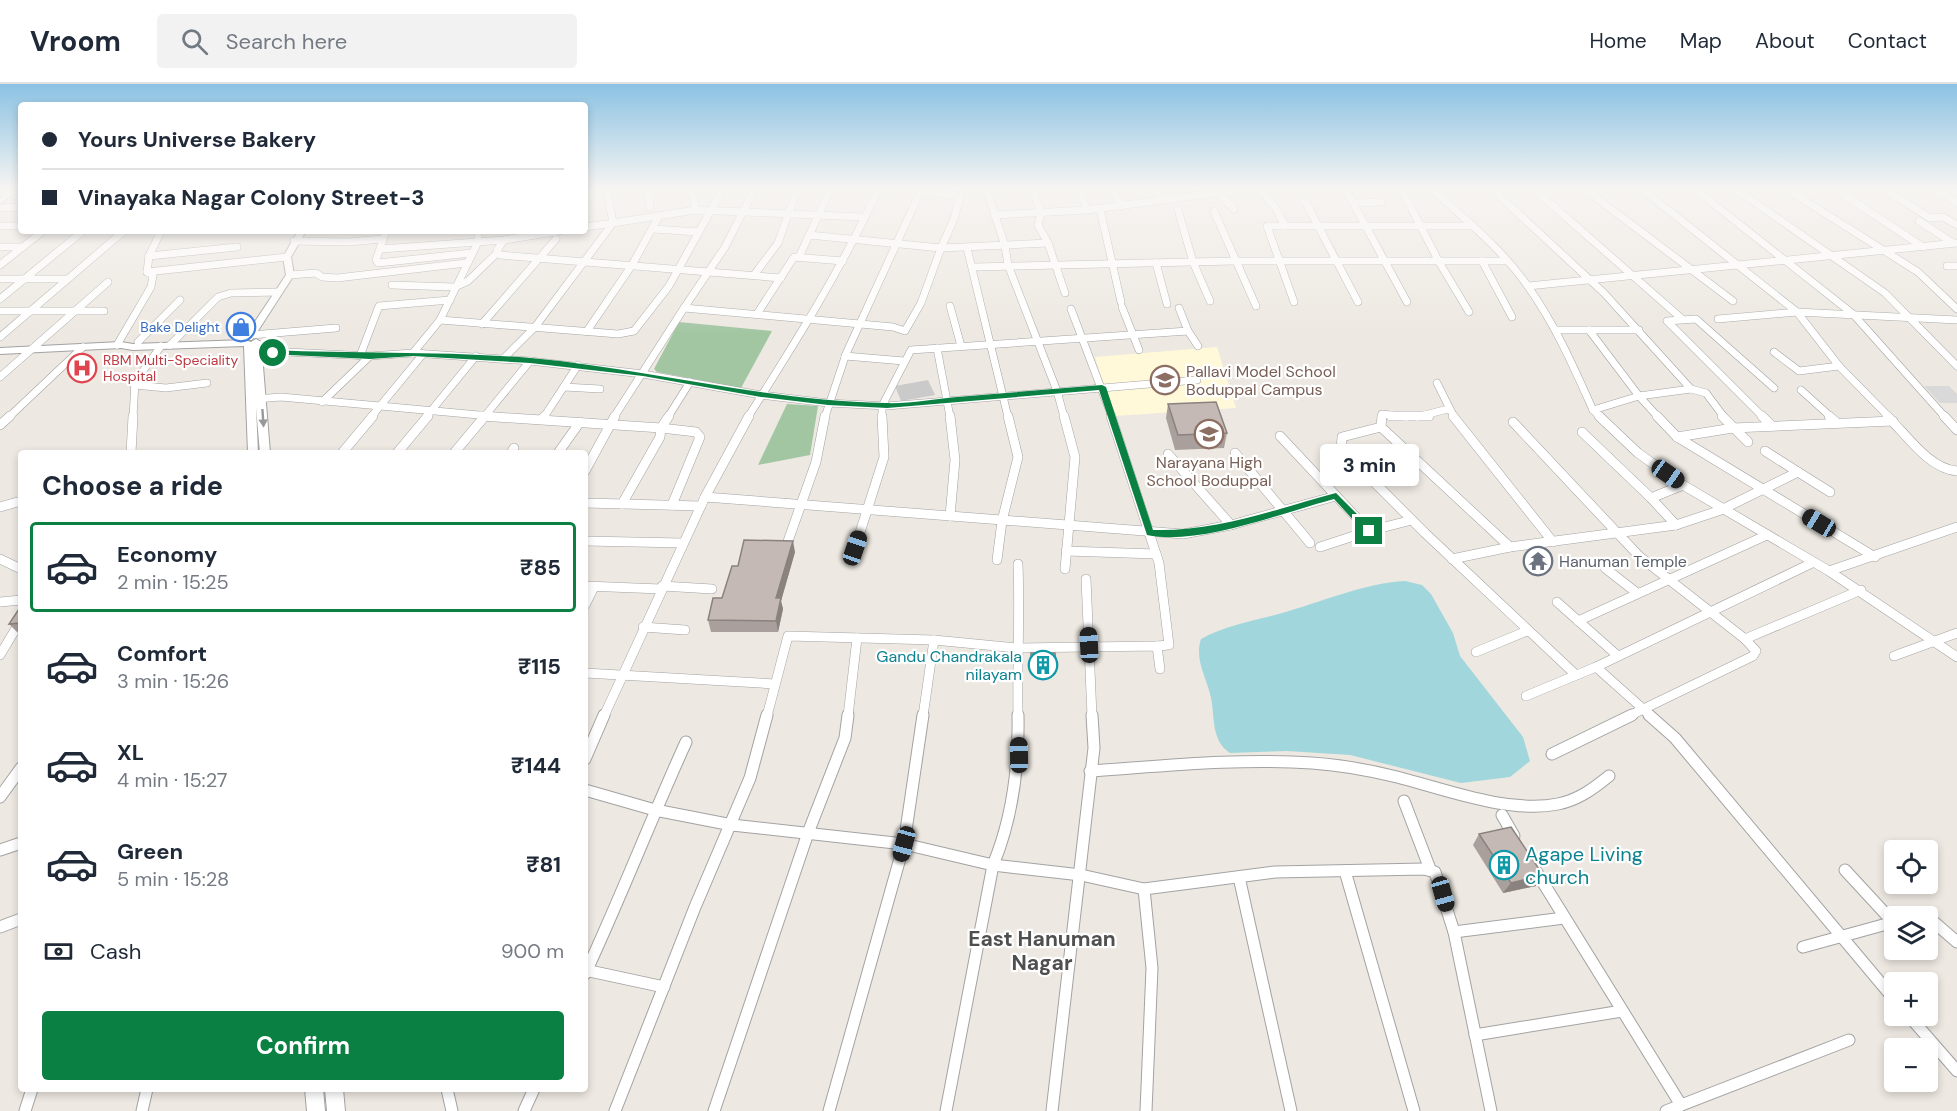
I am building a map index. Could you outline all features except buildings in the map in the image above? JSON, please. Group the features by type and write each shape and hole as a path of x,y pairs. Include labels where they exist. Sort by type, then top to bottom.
{"street":[{"path":"0,265 35,238"},
{"path":"0,299 74,238"},
{"path":"0,337 116,238"},
{"path":"147,272 149,256 158,238"},
{"path":"253,450 250,340 290,275 287,257 296,238"},
{"path":"413,353 440,320 478,238"},
{"path":"381,249 511,238"},
{"path":"503,359 535,327 602,238"},
{"path":"587,331 648,238"},
{"path":"440,320 618,334 634,331 669,286 696,238"},
{"path":"588,465 610,424 710,271 728,238"},
{"path":"754,275 780,238"},
{"path":"799,257 808,238"},
{"path":"843,238 941,249 1048,243"},
{"path":"787,544 816,462 828,403 845,356 899,238"},
{"path":"684,308 811,318 905,331 921,303 946,238"},
{"path":"1002,238 1008,265 1058,391 1075,457 1067,524 1065,569"},
{"path":"1045,238 1065,293"},
{"path":"1107,238 1122,305 1140,350"},
{"path":"1186,238 1193,262 1210,301"},
{"path":"1225,238 1234,261 1245,274 1256,306"},
{"path":"1270,238 1281,262 1294,302"},
{"path":"1325,238 1358,302"},
{"path":"1374,238 1407,302"},
{"path":"1427,238 1438,261 1469,312"},
{"path":"1484,238 1528,286 1556,330 1593,410 1638,453 1721,510 1860,590 1957,657"},
{"path":"1541,238 1589,279 1639,330 1691,389"},
{"path":"1590,238 1681,318"},
{"path":"1649,238 1733,301"},
{"path":"1703,238 1797,312 1839,366 1938,467 1957,471"},
{"path":"1757,238 1853,314 1957,430"},
{"path":"1806,238 1885,292 1957,366"},
{"path":"1862,238 1918,272 1957,309"},
{"path":"1909,238 1923,247"},
{"path":"294,241 348,242 382,239 376,260 378,263 471,253"},
{"path":"482,324 556,239"},
{"path":"588,752 661,587 703,502 761,395 811,318 855,239"},
{"path":"392,285 455,287 468,281 496,254 504,240"},
{"path":"1528,286 1954,245"},
{"path":"0,247 23,247"},
{"path":"149,256 237,247"},
{"path":"967,248 993,345 1018,457 1002,521 997,560"},
{"path":"496,254 781,278"},
{"path":"147,272 230,261 287,257"},
{"path":"758,314 794,257 843,261"},
{"path":"973,267 1234,261 1506,261"},
{"path":"1482,261 1512,317"},
{"path":"1156,262 1167,304"},
{"path":"290,275 316,273 322,278 337,278 466,263"},
{"path":"1947,266 1957,266"},
{"path":"119,345 151,287 153,275 147,272"},
{"path":"0,279 66,279"},
{"path":"0,377 108,282"},
{"path":"131,450 135,385 169,344 218,297 231,293 278,292"},
{"path":"138,342 180,300"},
{"path":"360,356 379,306 450,300"},
{"path":"950,306 961,346"},
{"path":"1179,308 1188,331 1198,346"},
{"path":"615,1111 695,907 732,825 750,778 788,636 934,640 1017,648 1169,645 1156,554 1150,533 1102,387 1071,309"},
{"path":"0,311 104,310"},
{"path":"1718,319 1797,312 1957,320"},
{"path":"1772,426 1666,321 1681,318 1698,321 1774,388"},
{"path":"0,351 250,340 336,328"},
{"path":"1556,330 1639,330"},
{"path":"1589,330 1639,396 1677,437 1875,557"},
{"path":"855,548 884,457 882,405 911,350 1188,331"},
{"path":"250,340 258,354 265,450"},
{"path":"119,345 138,342 169,344"},
{"path":"0,425 83,347"},
{"path":"938,348 948,400 955,459 950,516"},
{"path":"258,354 287,352 370,356 413,353 477,356 578,365 761,395 828,403 882,405 1197,380"},
{"path":"1774,352 1798,371"},
{"path":"345,450 423,354"},
{"path":"322,402 370,356"},
{"path":"400,450 477,356"},
{"path":"845,356 904,361"},
{"path":"457,450 530,361"},
{"path":"543,418 578,365"},
{"path":"1788,372 1839,366"},
{"path":"622,504 660,437 661,428 690,382"},
{"path":"135,385 166,388 207,383"},
{"path":"1437,383 1448,409 1553,542"},
{"path":"564,387 600,389"},
{"path":"1593,410 1639,396 1691,389 1706,393 1733,428 1748,442"},
{"path":"1801,390 1836,422"},
{"path":"250,399 543,418 696,432 700,437 672,505"},
{"path":"1381,426 1382,414 1403,418 1438,414 1448,409"},
{"path":"1677,437 1733,428 1893,421"},
{"path":"560,450 580,422"},
{"path":"1513,422 1615,533 1667,579 1745,639 1756,651 1753,656 1552,754"},
{"path":"1381,426 1342,437 1340,445 1452,559 1576,675"},
{"path":"1381,426 1510,547"},
{"path":"1582,432 1676,525"},
{"path":"1280,436 1369,531"},
{"path":"1765,451 1830,492"},
{"path":"1235,453 1310,543"},
{"path":"1168,454 1231,525"},
{"path":"1452,559 1510,547 1676,525 1721,510 1798,472"},
{"path":"1651,498 1683,484"},
{"path":"588,503 672,505 703,502 801,505 1183,534 1231,525 1336,496"},
{"path":"0,507 18,502"},
{"path":"1320,547 1412,520"},
{"path":"1829,571 1957,527"},
{"path":"1578,621 1767,535"},
{"path":"588,541 683,543"},
{"path":"1066,551 1156,554"},
{"path":"0,559 18,568"},
{"path":"1526,696 1596,667 1812,563"},
{"path":"946,1111 993,865 1005,836 1019,755 1017,648 1021,629 1018,564"},
{"path":"1605,568 1637,593"},
{"path":"1052,1111 1082,875 1090,771 1094,748 1086,579"},
{"path":"590,586 712,589"},
{"path":"1745,639 1860,590"},
{"path":"0,602 18,600"},
{"path":"1557,602 1618,656"},
{"path":"0,655 18,625"},
{"path":"643,627 685,630"},
{"path":"1476,652 1527,631"},
{"path":"1894,656 1957,633"},
{"path":"714,1111 808,833 845,738 856,638"},
{"path":"829,1111 904,844 934,640"},
{"path":"1157,646 1160,669"},
{"path":"1596,667 1676,738 1884,987"},
{"path":"588,673 775,684"},
{"path":"588,968 624,890 655,810 686,742"},
{"path":"1090,771 1242,761 1346,766 1485,799 1531,805 1579,798 1609,776"},
{"path":"0,797 17,778"},
{"path":"588,791 655,810 732,825 904,844 993,865 1082,875 1144,889 1275,872 1430,869"},
{"path":"1404,801 1430,869 1438,877 1454,932 1491,1111"},
{"path":"1502,815 1681,1105"},
{"path":"0,850 18,844"},
{"path":"1845,870 1884,911"},
{"path":"1345,871 1414,1111"},
{"path":"1239,877 1291,1111"},
{"path":"1144,889 1152,968 1146,1111"},
{"path":"1454,932 1564,918"},
{"path":"0,927 18,921"},
{"path":"1803,946 1884,925"},
{"path":"1938,926 1957,942"},
{"path":"588,972 664,987"},
{"path":"1475,1035 1622,1011"},
{"path":"1918,1026 1957,1071"},
{"path":"1666,1111 1850,1040"},
{"path":"25,1111 31,1092"},
{"path":"142,1111 146,1092"},
{"path":"314,1092 316,1111"},
{"path":"334,1092 336,1111"},
{"path":"448,1092 452,1111"},
{"path":"524,1111 533,1092"}],"shaded area":[{"name":"Pallavi Model School Boduppal Campus","path":"1217,347 1236,408 1114,416 1095,357"},
{"path":"928,380 935,395 901,401 895,386"},
{"path":"1924,386 1949,386 1957,394 1957,403 1940,403"}],"green space":[{"path":"679,322 772,331 741,388 657,372 654,369"},
{"path":"787,404 818,406 810,455 758,465"}],"water":[{"path":"1405,581 1422,585 1431,594 1453,633 1460,656 1523,737 1530,761 1510,777 1461,783 1350,755 1287,751 1230,753 1224,748 1215,728 1211,698 1200,662 1201,639 1232,626 1346,593 1390,582"}],"place":[{"name":"Bake Delight","path":"241,327"},
{"name":"RBM Multi-Speciality Hospital","path":"82,368"},
{"name":"Pallavi Model School Boduppal Campus","path":"1165,380"},
{"name":"Narayana High School Boduppal","path":"1209,434"},
{"name":"Hanuman Temple","path":"1538,561"},
{"name":"Gandu Chandrakala nilayam","path":"1043,665"},
{"name":"Agape Living church","path":"1504,865"}],"district":[{"name":"East Hanuman Nagar","path":"1042,951"}],"route":[{"path":"273,353 344,356 413,353 477,356 588,366 761,395 828,403 887,406 1102,387 1150,533 1183,534 1206,531 1310,501 1336,496 1369,531"}]}
